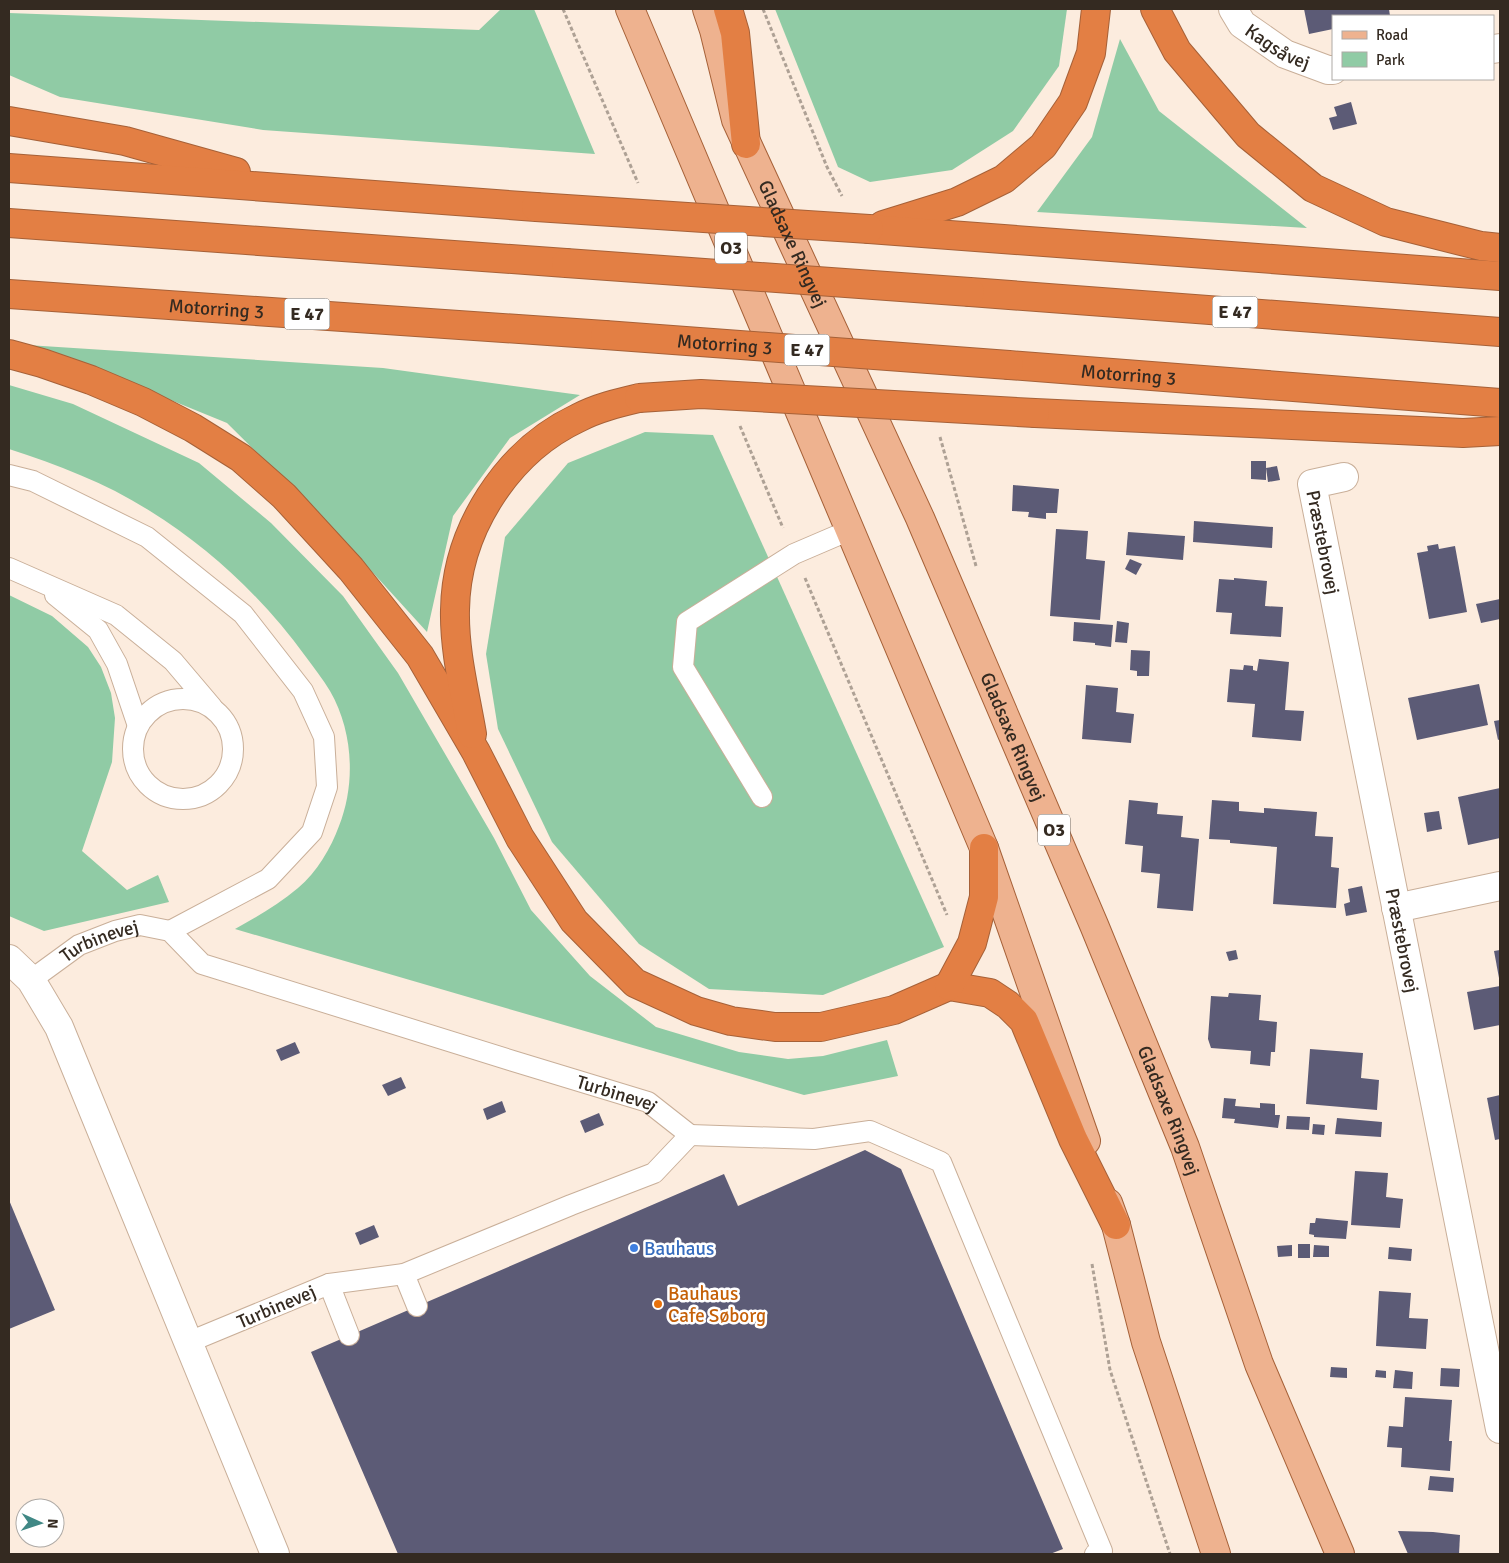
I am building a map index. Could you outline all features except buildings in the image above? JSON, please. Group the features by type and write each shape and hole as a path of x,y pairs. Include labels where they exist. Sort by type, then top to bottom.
{"highway":[{"path":"728,9 735,33 746,144"},
{"path":"869,229 957,202 1004,179 1043,146 1073,102 1091,53 1096,9"},
{"path":"1155,9 1177,51 1248,135 1313,188 1386,222 1481,246 1500,248"},
{"path":"9,122 125,141 291,188"},
{"path":"9,168 1500,276"},
{"name":"E 47","path":"9,223 1500,332"},
{"name":"Motorring 3","path":"9,294 605,334 1500,403"},
{"path":"9,354 91,380 143,402 193,428 240,458 284,496 351,569 420,656 476,752 520,838 574,921 635,983 696,1011 730,1020 775,1027 821,1027 894,1010 949,986 990,993 1024,1021 1073,1139 1116,1225"},
{"path":"476,752 455,638 455,608 460,570 475,523 490,497 507,474 528,452 551,434 577,418 607,406 639,398 701,394 1035,413 1464,433 1500,431"},
{"path":"949,986 972,943 984,896 984,848"}],"main road":[{"name":"O3","path":"630,9 984,848 1116,1225 1146,1342 1216,1554"},
{"name":"Gladsaxe Ringvej","path":"707,9 736,120 920,518 1094,925 1186,1147 1259,1364 1340,1554"}],"street":[{"name":"Kagsåvej","path":"1233,9 1242,24 1285,54 1332,70"},
{"name":"Præstebrovej","path":"1344,477 1312,484 1396,908 1493,1352 1500,1429"},
{"path":"1396,908 1500,886"},
{"path":"9,959 31,980 59,1027 275,1554"}],"lane":[{"path":"9,476 33,481 147,537 243,614 303,691 324,737 327,787 312,832 268,879 170,931"},
{"path":"762,797 684,667 688,622 794,554 850,530"},
{"path":"9,568 116,615 172,660 227,725 233,743 231,761 224,778 210,791 193,798 174,798 156,792 143,779 134,762 133,744 138,726 144,717 159,705 178,699 198,701 215,711"},
{"path":"38,580 98,630 116,664 138,726"},
{"name":"Turbinevej","path":"31,980 79,945 115,931 140,925 170,931 202,964 648,1102 690,1135 654,1173 570,1205 404,1274 329,1284 189,1342"},
{"path":"690,1135 814,1139 870,1131 941,1162 1102,1551 1095,1554"},
{"path":"404,1274 417,1306"},
{"path":"329,1284 349,1335"}],"path":[{"path":"563,9 638,184"},
{"path":"739,424 920,854 965,956"},
{"path":"1091,1262 1110,1370 1170,1554"}],"green space":[{"path":"501,9 534,9 595,154 263,130 60,97 9,75 9,13 479,30"},
{"path":"775,9 1067,9 1059,66 1013,131 952,170 870,182 838,167"},
{"path":"1120,39 1159,111 1307,228 1037,212 1092,137"},
{"path":"27,345 383,368 580,395 510,438 453,516 427,632 324,519 227,423 97,370"},
{"path":"9,385 73,404 199,463 271,523 343,596 398,673 494,838 531,910 590,976 656,1027 739,1052 788,1059 823,1056 887,1040 898,1076 804,1095 235,929 268,910 305,882 323,859 332,843 344,809 350,775 350,757 347,740 338,707 321,678 272,615 235,576 194,542 150,511 99,483 64,468 9,449"},
{"path":"645,432 713,435 944,947 823,995 709,989 639,944 552,842 498,729 486,654 505,537 568,463"},
{"path":"9,595 52,616 88,647 101,667 111,693 115,718 112,762 82,851 127,890 158,875 169,902 44,931 9,916"}],"place":[{"name":"Bauhaus","path":"634,1248"},
{"name":"Bauhaus Cafe Søborg","path":"658,1304"}]}
